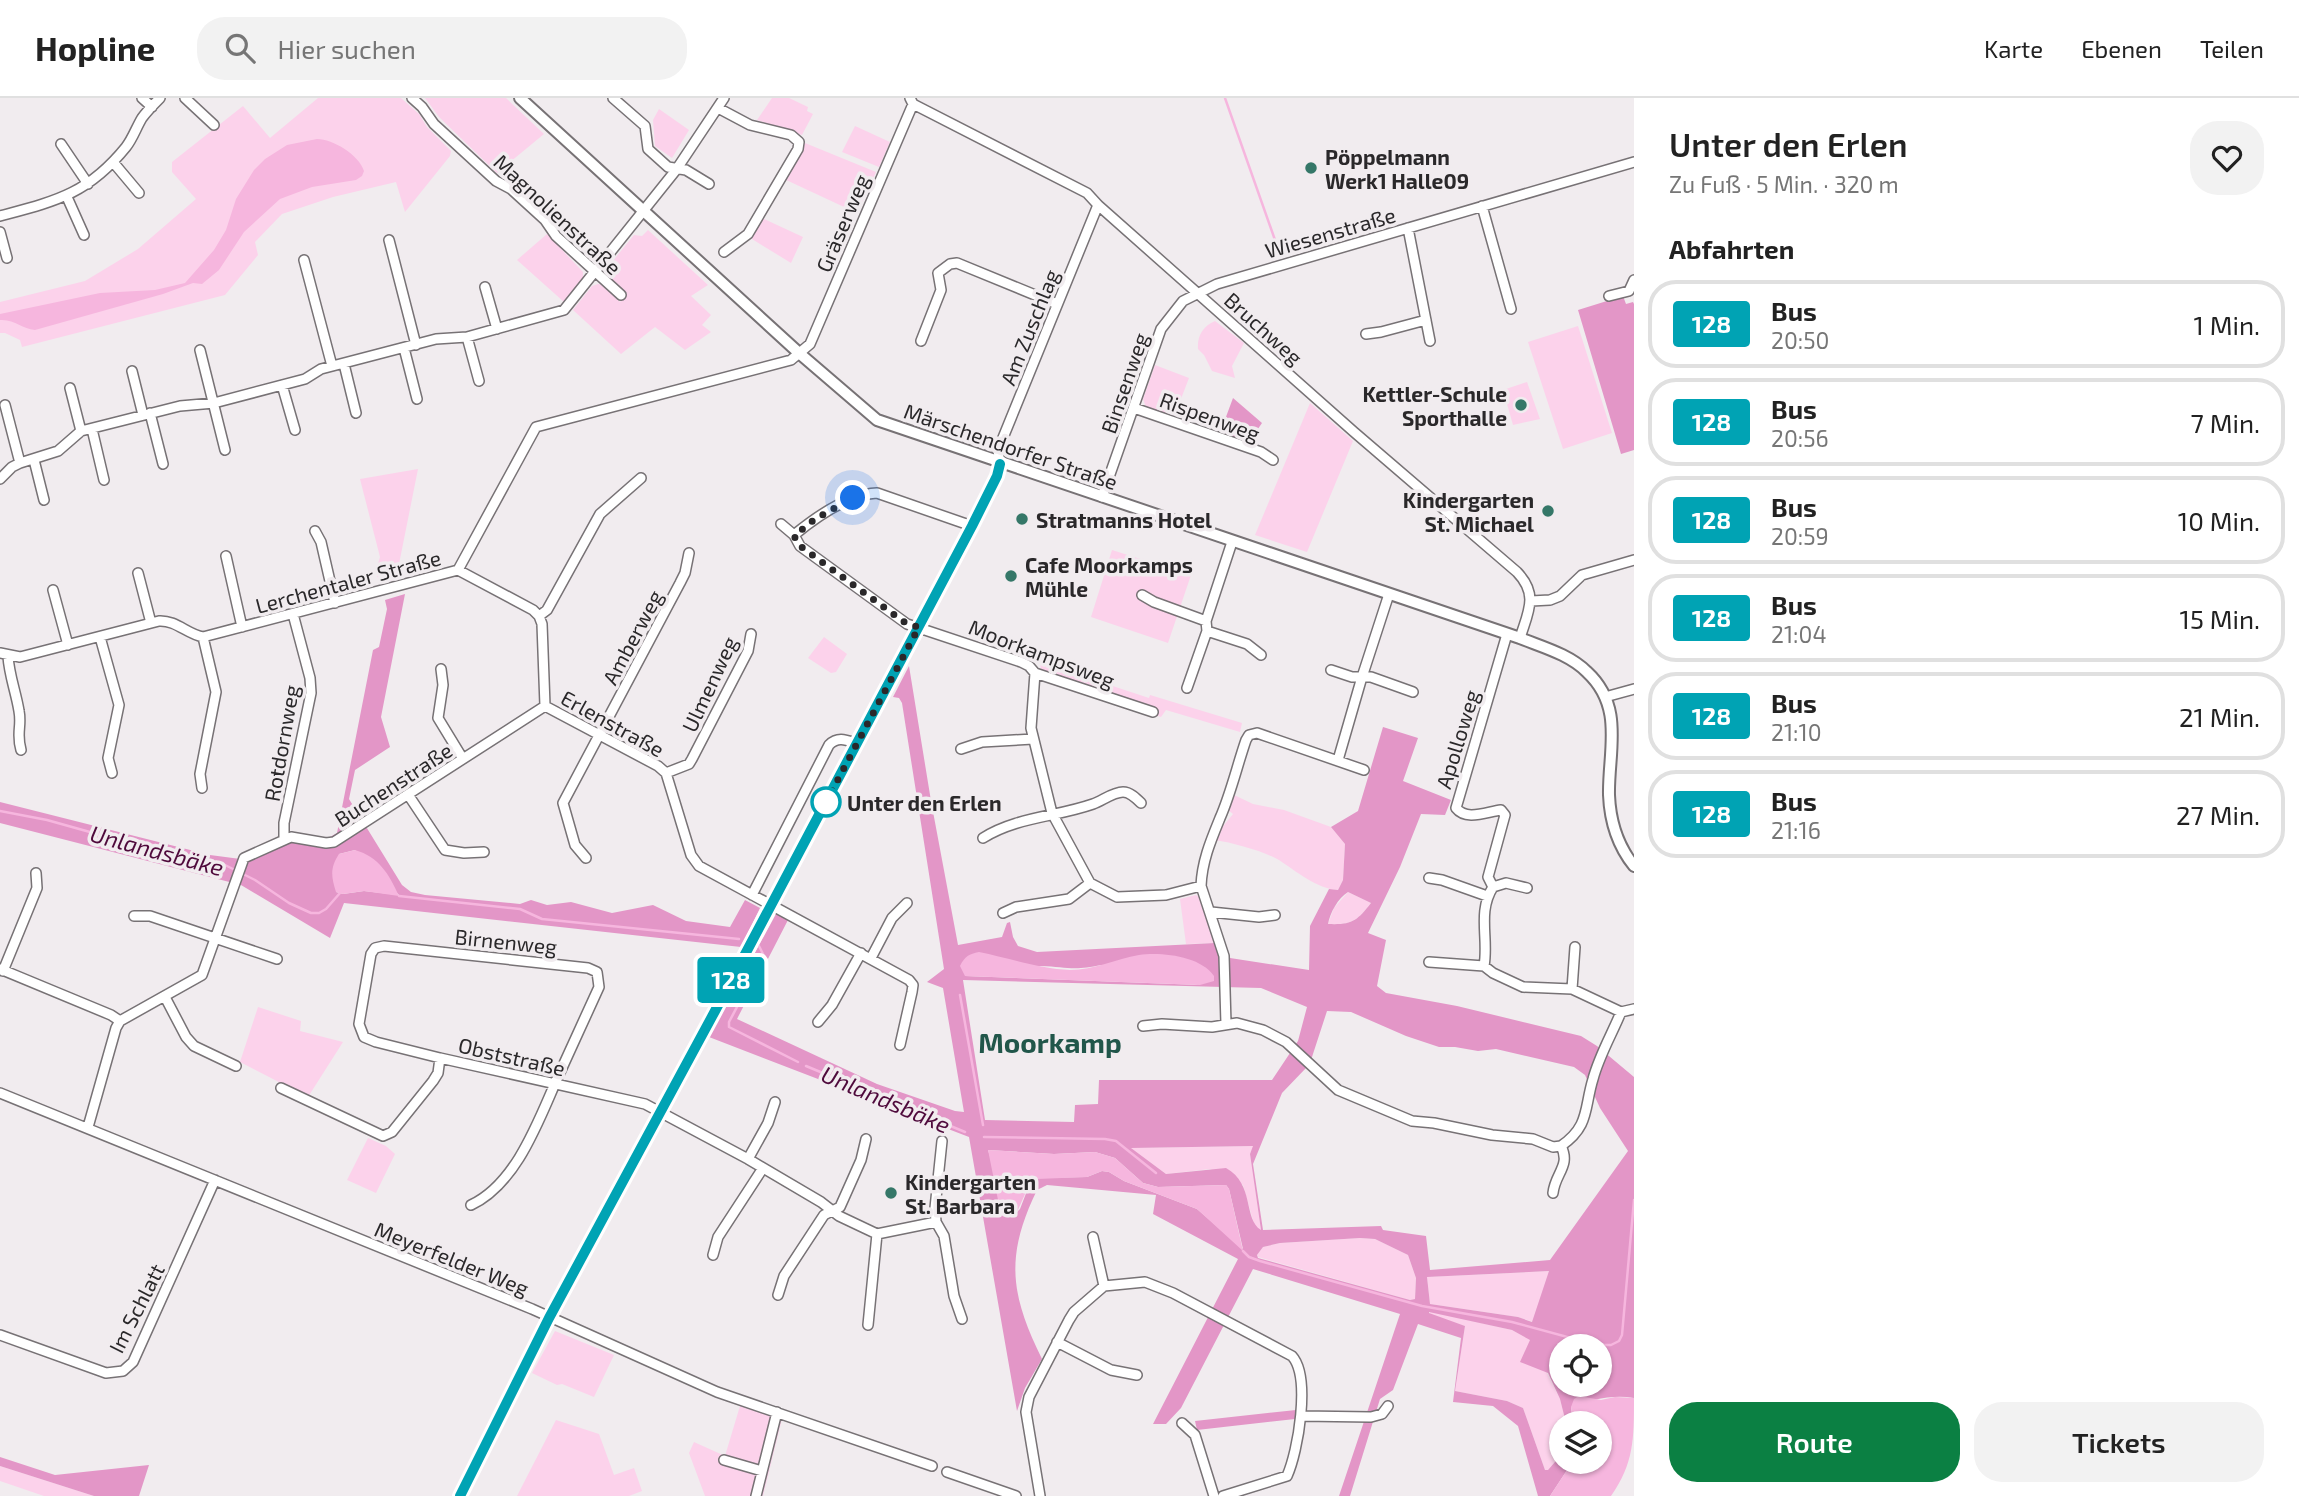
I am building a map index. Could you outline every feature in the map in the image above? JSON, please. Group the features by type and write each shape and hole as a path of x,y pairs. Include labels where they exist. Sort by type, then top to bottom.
{"street":[{"path":"142,98 152,107"},
{"path":"0,216 67,197 88,184 113,162 160,98"},
{"path":"185,98 214,125"},
{"name":"Magnolienstraße","path":"412,98 422,107 433,124 496,181 511,189 621,295"},
{"name":"Märschendorfer Straße","path":"520,98 799,353 877,420 1000,464 1520,638 1565,656 1587,672 1605,697 1614,741 1609,793 1611,817 1618,839 1634,866"},
{"path":"613,98 645,126 648,149 668,167 686,170 709,184"},
{"path":"0,479 20,463 58,451 80,431 180,406 214,403 305,379 332,366 436,339 467,337 564,310 676,170 724,98"},
{"name":"Bruchweg","path":"911,101 1087,193 1354,432 1517,572 1526,581 1531,601"},
{"name":"Gräserweg","path":"799,353 810,344 911,101"},
{"path":"718,108 750,125 791,135 799,142 798,149 748,234 724,252"},
{"path":"61,144 88,184"},
{"path":"113,162 139,192"},
{"name":"Wiesenstraße","path":"1198,293 1217,285 1634,162"},
{"path":"67,197 84,235"},
{"name":"Am Zuschlag","path":"460,1496 549,1318 858,744 997,476 1000,464 998,450 1098,205"},
{"path":"1482,206 1511,309"},
{"path":"1408,228 1430,341"},
{"path":"0,232 7,258"},
{"path":"388,240 416,345"},
{"path":"304,260 332,366"},
{"path":"921,341 941,290 938,273 950,264 957,263 1057,304"},
{"path":"1609,296 1629,291 1634,280"},
{"path":"485,287 497,329"},
{"name":"Binsenweg","path":"1102,497 1161,329 1183,301 1198,293"},
{"path":"1366,334 1426,320"},
{"path":"467,337 479,381"},
{"path":"404,348 417,399"},
{"path":"200,350 225,450"},
{"name":"Lerchentaler Straße","path":"203,637 458,570 536,427 792,360 799,353"},
{"path":"344,364 356,413"},
{"path":"132,371 163,464"},
{"path":"282,385 295,430"},
{"path":"70,388 80,431"},
{"path":"5,405 20,463"},
{"name":"Rispenweg","path":"1135,408 1261,452 1273,460"},
{"path":"92,429 104,480"},
{"path":"34,460 44,500"},
{"path":"458,570 533,610 539,616 547,610 600,514 641,478"},
{"path":"794,536 815,519 865,494 877,493 972,526"},
{"name":"Moorkampsweg","path":"781,524 800,546 907,624 1021,662 1035,673 1153,712"},
{"path":"315,531 321,542 335,603"},
{"path":"1187,688 1233,542"},
{"name":"Amberweg","path":"586,858 575,845 563,803 685,573 689,553"},
{"path":"226,556 242,627"},
{"path":"1520,638 1531,601 1550,600 1560,596 1582,575 1634,560"},
{"path":"138,573 151,623"},
{"path":"53,590 68,645"},
{"path":"1338,760 1390,594"},
{"path":"1142,595 1247,644 1261,655"},
{"name":"Rotdornweg","path":"284,839 284,823 311,693 310,678 293,614"},
{"name":"Erlenstraße","path":"539,616 542,624 545,706 658,766 666,773 694,862 909,980 913,985 900,1045"},
{"path":"21,750 17,736 20,713 4,654 20,657 167,621 193,635 203,637 216,692 200,774 202,788"},
{"name":"Ulmenweg","path":"666,773 689,764 748,651 751,634"},
{"name":"Apolloweg","path":"1490,891 1488,877 1505,816 1501,810 1467,816 1460,814 1455,808 1507,634"},
{"path":"100,637 119,705 108,758 112,773"},
{"path":"440,669 443,685 438,718 463,759"},
{"path":"1331,670 1413,692"},
{"path":"1035,673 1031,728 1052,813 1090,883 1117,897 1166,895 1201,886"},
{"path":"1605,697 1634,689"},
{"name":"Buchenstraße","path":"120,1021 202,975 237,877 248,855 284,839 297,837 334,842 545,706"},
{"path":"1226,1024 1224,956 1201,886 1212,835 1246,740 1257,733 1364,770"},
{"path":"961,749 982,742 1033,738"},
{"path":"752,895 829,745 834,739 858,744"},
{"path":"983,838 996,830 1094,804 1121,791 1130,793 1141,803"},
{"path":"409,796 445,850 484,852"},
{"path":"36,873 37,888 2,970 120,1021 88,1127"},
{"path":"1429,878 1490,891 1506,883 1527,888"},
{"path":"1003,913 1016,907 1069,899 1090,883"},
{"path":"1484,966 1484,912 1490,891"},
{"path":"871,958 892,918 906,903"},
{"path":"1211,912 1259,917 1275,915"},
{"path":"134,916 150,916 277,959"},
{"name":"Birnenweg","path":"360,1031 371,954 375,948 384,946 587,968 597,972 599,986 555,1084"},
{"path":"1572,989 1575,947"},
{"path":"818,1022 832,1005 861,953"},
{"path":"1143,1026 1212,1027 1237,1024 1263,1030 1286,1042 1338,1090 1412,1121 1533,1139 1553,1147 1561,1146 1573,1138 1586,1118 1593,1078 1630,1012 1572,989 1530,989 1493,973 1484,966 1429,962"},
{"path":"165,997 186,1037 194,1046 236,1066"},
{"name":"Obststraße","path":"360,1031 364,1037 376,1042 645,1104 748,1159 831,1210 877,1234"},
{"path":"281,1088 383,1136 392,1132 433,1081 438,1073 440,1058"},
{"path":"471,1205 485,1199 520,1158 555,1084"},
{"name":"Meyerfelder Weg","path":"0,1093 549,1318 716,1392 932,1466"},
{"path":"748,1159 768,1123 775,1102"},
{"path":"778,1295 785,1276 824,1215 839,1207 861,1160 866,1139"},
{"path":"942,1141 936,1222 944,1236 954,1296 962,1320"},
{"path":"1553,1193 1554,1182 1565,1163 1566,1156 1561,1146"},
{"path":"713,1255 718,1237 763,1168"},
{"name":"Im Schlatt","path":"0,1335 106,1373 116,1373 129,1367 158,1310 215,1180"},
{"path":"868,1325 877,1234 936,1222"},
{"path":"1093,1237 1104,1286"},
{"path":"1040,1496 1026,1412 1029,1397 1074,1312 1104,1286 1145,1282 1225,1319 1292,1356 1298,1363 1301,1416 1287,1476 1223,1496"},
{"path":"1057,1342 1111,1370 1137,1375"},
{"path":"1301,1416 1371,1417 1382,1414 1388,1406"},
{"path":"756,1496 777,1412"},
{"path":"1182,1423 1195,1435 1214,1496"},
{"path":"724,1460 762,1471"},
{"path":"947,1472 1016,1496"}],"shaded area":[{"path":"318,98 401,98 419,114 427,127 451,151 450,156 405,212 396,182 333,197 282,214 255,242 258,255 225,295 22,347 20,340 0,333 0,302 85,281 138,249 196,199 172,172 172,162 243,106 270,138"},
{"path":"425,98 506,98 544,134 497,173 439,117"},
{"path":"772,98 789,98 808,107 807,111 813,114 802,135 757,120"},
{"path":"659,109 689,130 672,158 655,146 653,120"},
{"path":"855,126 890,142 879,167 842,152"},
{"path":"317,139 345,149 361,165 364,171 362,176 356,180 312,187 280,199 244,232 219,270 202,284 193,283 35,330 0,320 0,314 100,293 155,290 185,283 214,250 226,230 236,199 254,170 265,159 287,145"},
{"path":"805,143 876,172 857,213 784,179"},
{"path":"762,218 803,237 791,263 752,239"},
{"path":"648,230 708,285 691,296 711,315 702,325 711,332 685,350 655,327 621,354 573,310 592,286 598,284 603,285 620,302 627,293 609,278 607,268 634,235 642,236"},
{"path":"547,234 583,272 583,277 564,302 517,260"},
{"path":"1623,296 1626,304 1634,304 1634,450 1621,454 1578,310"},
{"path":"1215,321 1244,343 1232,366 1235,378 1212,371 1198,349 1202,332"},
{"path":"1578,326 1612,433 1563,449 1528,342"},
{"path":"1155,365 1189,378 1174,417 1146,407 1143,399"},
{"name":"Kettler-Schule Sporthalle","path":"1527,382 1540,419 1513,425 1503,390"},
{"path":"1233,398 1262,423 1249,442 1220,433"},
{"path":"1310,403 1353,441 1307,552 1255,535"},
{"path":"418,469 396,579 379,584 376,570 380,557 360,479"},
{"path":"1112,550 1191,575 1168,643 1091,617"},
{"path":"405,594 381,717 390,747 355,770 349,799 402,885 411,892 425,895 520,904 531,900 547,905 571,902 612,913 653,905 686,921 730,927 745,900 760,908 741,947 344,903 330,938 241,885 0,823 0,802 210,855 248,860 290,843 330,837 337,833 373,650 379,647 387,609 385,600","holes":["355,850 399,895 364,891 343,894 336,892 339,854"]},
{"path":"824,637 847,654 836,672 831,673 808,658"},
{"path":"1040,662 1149,698 1150,695 1242,723 1240,732 1166,710 1161,717 1042,678"},
{"path":"909,666 958,945 1002,937 1007,923 1010,922 1018,946 1037,952 1215,943 1230,958 1309,970 1310,926 1329,889 1338,890 1343,880 1345,844 1331,827 1358,811 1383,727 1418,738 1403,781 1451,800 1445,815 1421,814 1400,867 1368,933 1386,940 1377,986 1386,993 1457,1006 1581,1036 1634,1077 1634,1398 1602,1398 1571,1407 1572,1411 1563,1411 1559,1397 1612,1397 1612,1334 1549,1334 1549,1375 1520,1362 1530,1340 1512,1330 1429,1312 1465,1326 1455,1391 1507,1401 1523,1408 1545,1470 1549,1469 1549,1474 1564,1474 1550,1496 1538,1496 1518,1426 1493,1406 1453,1402 1461,1338 1418,1324 1393,1390 1380,1399 1350,1496 1339,1496 1400,1314 1253,1269 1181,1408 1166,1424 1153,1424 1238,1259 1153,1214 1156,1195 1047,1185 1037,1190 1020,1235 1016,1275 1023,1314 1042,1359 1025,1388 1017,1411 969,1137 709,1037 776,914 788,920 737,1019 877,1084 964,1112 943,988 927,982 944,969 902,703 899,698 893,697","holes":["1348,892 1371,903 1353,921 1328,924 1341,898","1101,965 1200,985 965,976 1032,966 1084,968","963,980 1261,988 1307,1007 1298,1041 1272,1080 1099,1080 1098,1104 1075,1105 1074,1122 985,1120","1327,1011 1351,1012 1439,1047 1478,1051 1496,1049 1574,1067 1585,1075 1600,1108 1628,1151 1550,1260 1430,1270 1426,1236 1383,1230 1381,1226 1263,1230 1253,1164 1282,1093 1306,1068","1253,1146 1250,1154 1261,1230 1252,1218 1241,1183 1226,1168 1166,1174 1131,1148","988,1150 1054,1154 1095,1152 1115,1158 1143,1183 1158,1187 1226,1185 1243,1249 1197,1209 1124,1181 1109,1172 1102,1171 1087,1177 1037,1178 1030,1183 1020,1209 1017,1212 1007,1211","1375,1239 1408,1255 1416,1278 1415,1299 1410,1300 1258,1258 1257,1255 1263,1247 1280,1243","1549,1271 1532,1322 1518,1317 1430,1304 1427,1277"]},
{"path":"1232,794 1253,804 1284,810 1331,827 1345,844 1343,880 1338,890 1315,883 1265,854 1215,840 1233,814 1228,810"},
{"path":"355,850 371,857 382,867 399,896 364,891 343,894 336,892 332,872 336,859 339,854"},
{"path":"1348,892 1371,903 1353,921 1328,924 1334,908"},
{"path":"1196,895 1202,899 1215,943 1186,944 1180,899"},
{"path":"979,952 1070,970 1139,955 1169,955 1200,964 1214,976 1214,981 1200,985 965,976 960,966 968,956"},
{"path":"258,1007 301,1021 300,1031 343,1042 308,1097 240,1062"},
{"path":"368,1138 386,1146 395,1154 376,1193 347,1180"},
{"path":"1254,1146 1250,1154 1261,1230 1254,1224 1243,1185 1210,1169 1166,1174 1130,1148"},
{"path":"988,1150 1054,1154 1095,1152 1115,1158 1143,1183 1158,1187 1226,1185 1243,1251 1197,1209 1124,1181 1109,1172 1102,1171 1087,1177 1037,1179 1030,1183 1017,1212 1007,1211 1004,1216 1001,1215"},
{"path":"1375,1239 1408,1255 1416,1278 1415,1299 1410,1300 1257,1255 1263,1247 1280,1243"},
{"path":"1550,1271 1533,1322 1518,1317 1430,1304 1427,1277"},
{"path":"1429,1311 1512,1330 1531,1340 1549,1377 1549,1397 1559,1397 1563,1411 1549,1411 1548,1470 1545,1470 1523,1408 1507,1401 1455,1391 1465,1326 1430,1315"},
{"path":"555,1331 614,1355 594,1397 562,1384 557,1385 532,1373"},
{"path":"1634,1398 1631,1450 1624,1473 1611,1496 1550,1496 1564,1474 1612,1474 1612,1411 1572,1411 1574,1399"},
{"path":"740,1406 782,1419 763,1496 705,1496 689,1453 694,1442 725,1456"},
{"path":"1296,1410 1295,1419 1197,1430 1195,1421"},
{"path":"556,1420 599,1434 614,1475 634,1468 642,1491 629,1496 517,1496"},
{"path":"0,1457 55,1475 149,1465 139,1496 94,1496 0,1466"},
{"path":"0,1466 94,1496 44,1496 0,1481"}],"waterway":[{"path":"1225,98 1275,240"},
{"name":"Unlandsbäke","path":"0,811 47,820 122,841 150,844 223,864 311,913 326,909 340,893"},
{"name":"Unlandsbäke","path":"399,896 520,909 542,919 739,939"},
{"name":"Unlandsbäke","path":"759,946 764,956 729,1022 729,1027 798,1062"},
{"path":"960,995 983,1125"},
{"name":"Unlandsbäke","path":"806,1066 965,1132"},
{"path":"984,1137 1116,1141 1156,1173"},
{"path":"1243,1251 1249,1257 1260,1261 1422,1306 1512,1322 1597,1345 1611,1345 1619,1341 1622,1335 1634,1200"}],"bus line":[{"name":"128","path":"460,1496 549,1318 891,681 972,526 997,476 1000,464"}],"place":[{"name":"Pöppelmann Werk1 Halle09","path":"1311,168"},
{"name":"Kettler-Schule Sporthalle","path":"1521,405"},
{"name":"Kindergarten St. Michael","path":"1548,511"},
{"name":"Stratmanns Hotel","path":"1022,519"},
{"name":"Cafe Moorkamps Mühle","path":"1011,576"},
{"name":"Unter den Erlen","path":"826,802"},
{"name":"Kindergarten St. Barbara","path":"891,1193"}],"district":[{"name":"Moorkamp","path":"1050,1042"}],"route":[{"path":"826,802 919,627 907,624 864,593 800,546 794,536 815,519 853,498"}]}
